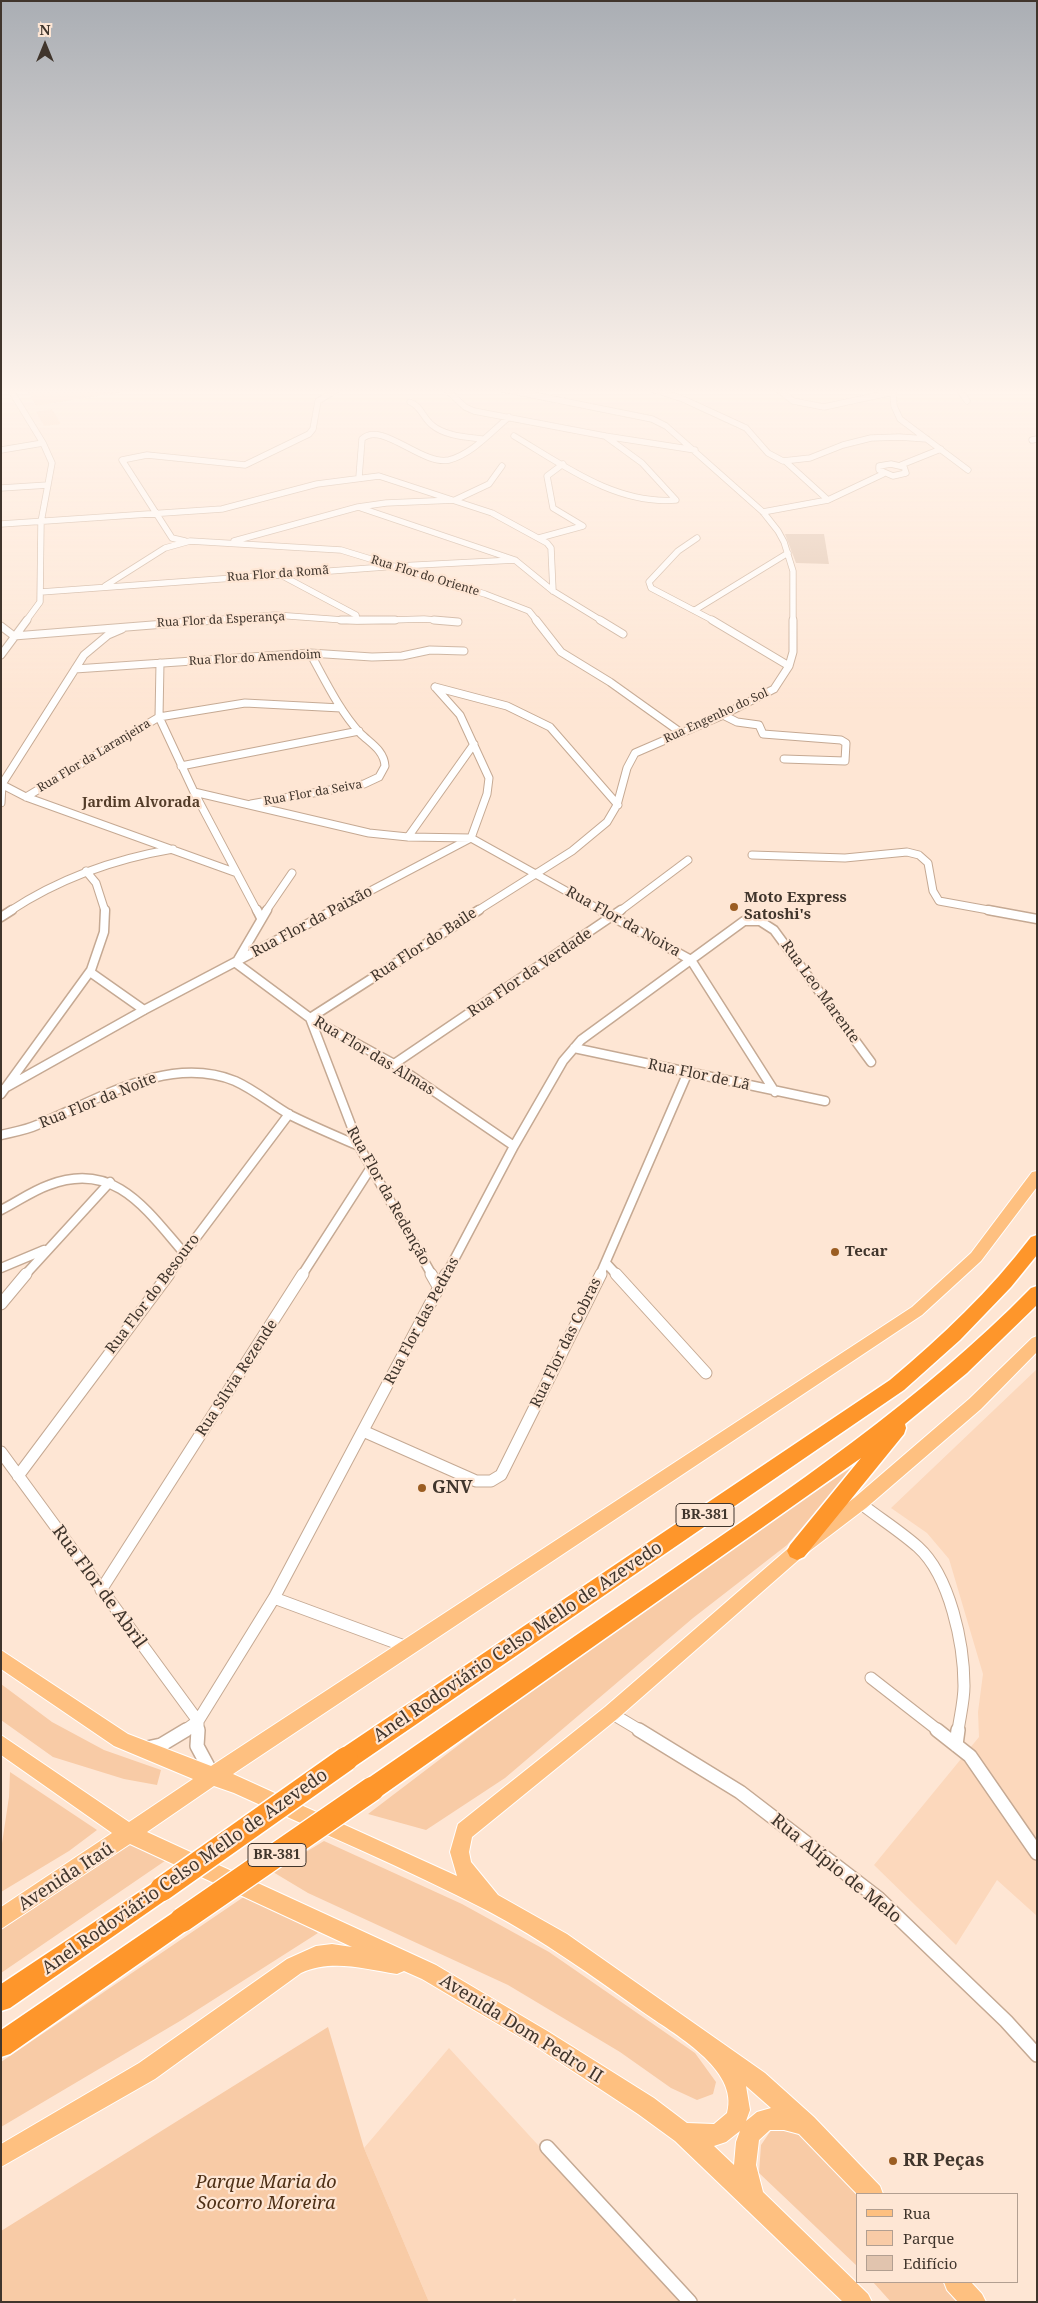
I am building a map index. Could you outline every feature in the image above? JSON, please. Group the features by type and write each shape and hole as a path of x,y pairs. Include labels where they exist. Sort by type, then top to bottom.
{"highway":[{"name":"Anel Rodoviário Celso Mello de Azevedo","path":"1,1999 162,1889 346,1759 897,1385 966,1325 1011,1278 1037,1242"},
{"name":"BR-381","path":"1,2045 812,1484 912,1410 987,1345 1037,1293"},
{"path":"797,1550 912,1410"}],"main road":[{"path":"130,1834 214,1776 917,1310 976,1257 1037,1176"},
{"path":"495,1904 466,1874 461,1865 460,1842 465,1831 611,1713 797,1550 860,1503 974,1404 1037,1342"},
{"path":"1,1658 50,1694 121,1740 140,1749 214,1776 495,1904 560,1941 708,2044 757,2081 806,2125 871,2193"},
{"name":"Avenida Dom Pedro II","path":"1,1744 130,1834 429,1972 542,2039 646,2106 683,2133 756,2200 860,2302"},
{"name":"Avenida Itaú","path":"1,1919 130,1834"},
{"path":"1,2156 147,2071 294,1966 316,1956 332,1954 382,1960 429,1972"},
{"path":"683,2133 717,2134 735,2121 739,2112 738,2090 733,2077 708,2044"},
{"path":"756,2200 746,2182 744,2163 750,2137 756,2128 763,2121 777,2118 806,2125"},
{"path":"956,2283 974,2302"}],"street":[{"path":"1,655 40,602 41,522 46,496"},
{"path":"146,496 172,538 190,541"},
{"path":"1,524 158,515 222,509 270,496"},
{"path":"444,496 492,513 539,538 551,548 553,591"},
{"path":"224,544 358,508 397,502 455,500 462,496"},
{"path":"539,538 583,526 580,522 555,512 551,507 550,496"},
{"path":"629,496 676,500 674,496"},
{"name":"Rua Engenho do Sol","path":"537,873 595,833 608,821 618,805 632,756 680,732 723,715 774,689 789,666 793,652 793,580 788,553 778,530 763,512 746,496"},
{"path":"824,496 828,500"},
{"path":"763,512 828,500 835,496"},
{"path":"358,508 515,560 553,591 623,634"},
{"path":"164,548 172,538"},
{"path":"697,538 678,551 652,578 650,585 652,589 695,610 789,666"},
{"name":"Rua Flor do Oriente","path":"105,586 164,548 190,541 341,550 485,594 529,611 562,652 610,682 680,732"},
{"path":"695,610 788,553"},
{"name":"Rua Flor da Romã","path":"41,592 390,566 515,560"},
{"path":"279,574 356,615 357,621"},
{"name":"Rua Flor da Esperança","path":"14,636 276,615 357,621 424,619 458,622"},
{"path":"1,803 2,784 84,655 108,635 137,625"},
{"path":"1,626 14,636"},
{"name":"Rua Flor do Amendoim","path":"74,669 310,653 372,657 402,656 430,650 464,651"},
{"name":"Rua Flor da Seiva","path":"246,804 350,788 373,781 379,777 386,760 359,732 341,708 310,653"},
{"path":"160,662 159,717 194,792 261,918"},
{"path":"194,792 369,833 408,837 471,838 489,786 487,772 460,715 435,687 507,706 550,727 618,805"},
{"name":"Rua Flor da Laranjeira","path":"26,797 159,717 245,704 287,704 341,708"},
{"path":"723,715 737,722 759,725 763,734 841,740 846,743 845,761 784,759"},
{"path":"181,766 359,732"},
{"path":"408,837 474,744"},
{"path":"2,784 26,797 175,848 237,873"},
{"name":"Rua Flor da Noiva","path":"471,838 691,960 775,1092"},
{"name":"Rua Flor da Paixão","path":"3,1091 144,1010 471,838"},
{"path":"1,917 26,900 86,871 130,857 175,848"},
{"path":"752,855 857,858 910,852 922,857 928,864 932,894 939,901 1037,919"},
{"name":"Rua Flor da Verdade","path":"394,1064 612,917 688,860"},
{"path":"3,1091 90,972 104,932 105,906 96,883 86,871"},
{"name":"Rua Flor do Baile","path":"310,1018 537,873"},
{"path":"236,963 261,918 292,874"},
{"name":"Rua Leo Marente","path":"691,960 744,921 754,920 770,926 788,946 871,1062"},
{"name":"Rua Flor das Pedras","path":"140,1749 161,1745 175,1738 198,1721 274,1598 514,1146 563,1061 574,1048 691,960"},
{"name":"Rua Flor das Almas","path":"236,963 310,1018 394,1064 514,1146"},
{"path":"90,972 144,1010"},
{"name":"Rua Flor da Redenção","path":"310,1018 359,1146 372,1166 438,1288"},
{"name":"Rua Flor de Lã","path":"574,1048 775,1092 825,1101"},
{"name":"Rua Flor das Cobras","path":"363,1431 468,1478 485,1482 497,1479 504,1472 606,1263 688,1072"},
{"name":"Rua Flor da Noite","path":"1,1135 35,1126 142,1080 188,1073 207,1074 234,1082 258,1093 289,1114 359,1146"},
{"name":"Rua Flor do Besouro","path":"18,1476 289,1114"},
{"name":"Rua Sílvia Rezende","path":"101,1590 372,1166"},
{"path":"1,1210 49,1185 64,1180 84,1177 110,1182 139,1202 184,1253"},
{"path":"1,1304 47,1249 110,1182"},
{"path":"1,1268 47,1249"},
{"path":"606,1263 706,1373"},
{"name":"Rua Flor de Abril","path":"1,1452 198,1721"},
{"path":"860,1503 919,1548 941,1576 963,1665 964,1688 956,1745"},
{"path":"274,1598 409,1648"},
{"path":"871,1678 970,1756 1037,1852"},
{"name":"Rua Alípio de Melo","path":"611,1713 740,1792 878,1898 1006,2022 1037,2055"},
{"name":"Rua Flor das Pedras","path":"198,1721 197,1746 203,1761 214,1776"},
{"path":"547,2147 690,2302"}],"shaded area":[{"path":"1037,1369 1037,1916 997,1880 956,1945 874,1865 979,1737 978,1712 983,1674 949,1559 927,1533 891,1508"},
{"path":"449,2048 682,2302 517,2302 515,2298 511,2302 429,2302 364,2148"}],"green space":[{"path":"858,1463 787,1545 693,1618 505,1778 426,1830 368,1814 614,1627"},
{"path":"1,1684 52,1722 104,1750 161,1770 157,1785 124,1779 53,1757 1,1720"},
{"path":"10,1772 97,1830 69,1851 1,1892 1,1850 9,1797"},
{"path":"133,1841 178,1852 1,1973 1,1930"},
{"path":"324,1841 462,1904 549,1952 695,2053 716,2082 713,2094 697,2100 671,2088 620,2052 508,1985 308,1893 273,1872"},
{"path":"251,1892 318,1933 180,2021 1,2127 1,2062"},
{"name":"Parque Maria do Socorro Moreira","path":"328,2027 364,2148 429,2302 1,2302 1,2231"},
{"path":"774,2126 806,2136 859,2193 856,2193 856,2265 759,2173 761,2145"},
{"path":"874,2283 943,2283 960,2302 891,2302"}],"building":[{"path":"785,534 824,534 829,564 796,563"}],"place":[{"name":"Moto Express Satoshi's","path":"734,907"},
{"name":"Tecar","path":"835,1252"},
{"name":"GNV","path":"422,1488"},
{"name":"RR Peças","path":"893,2161"}],"district":[{"name":"Jardim Alvorada","path":"141,803"}]}
